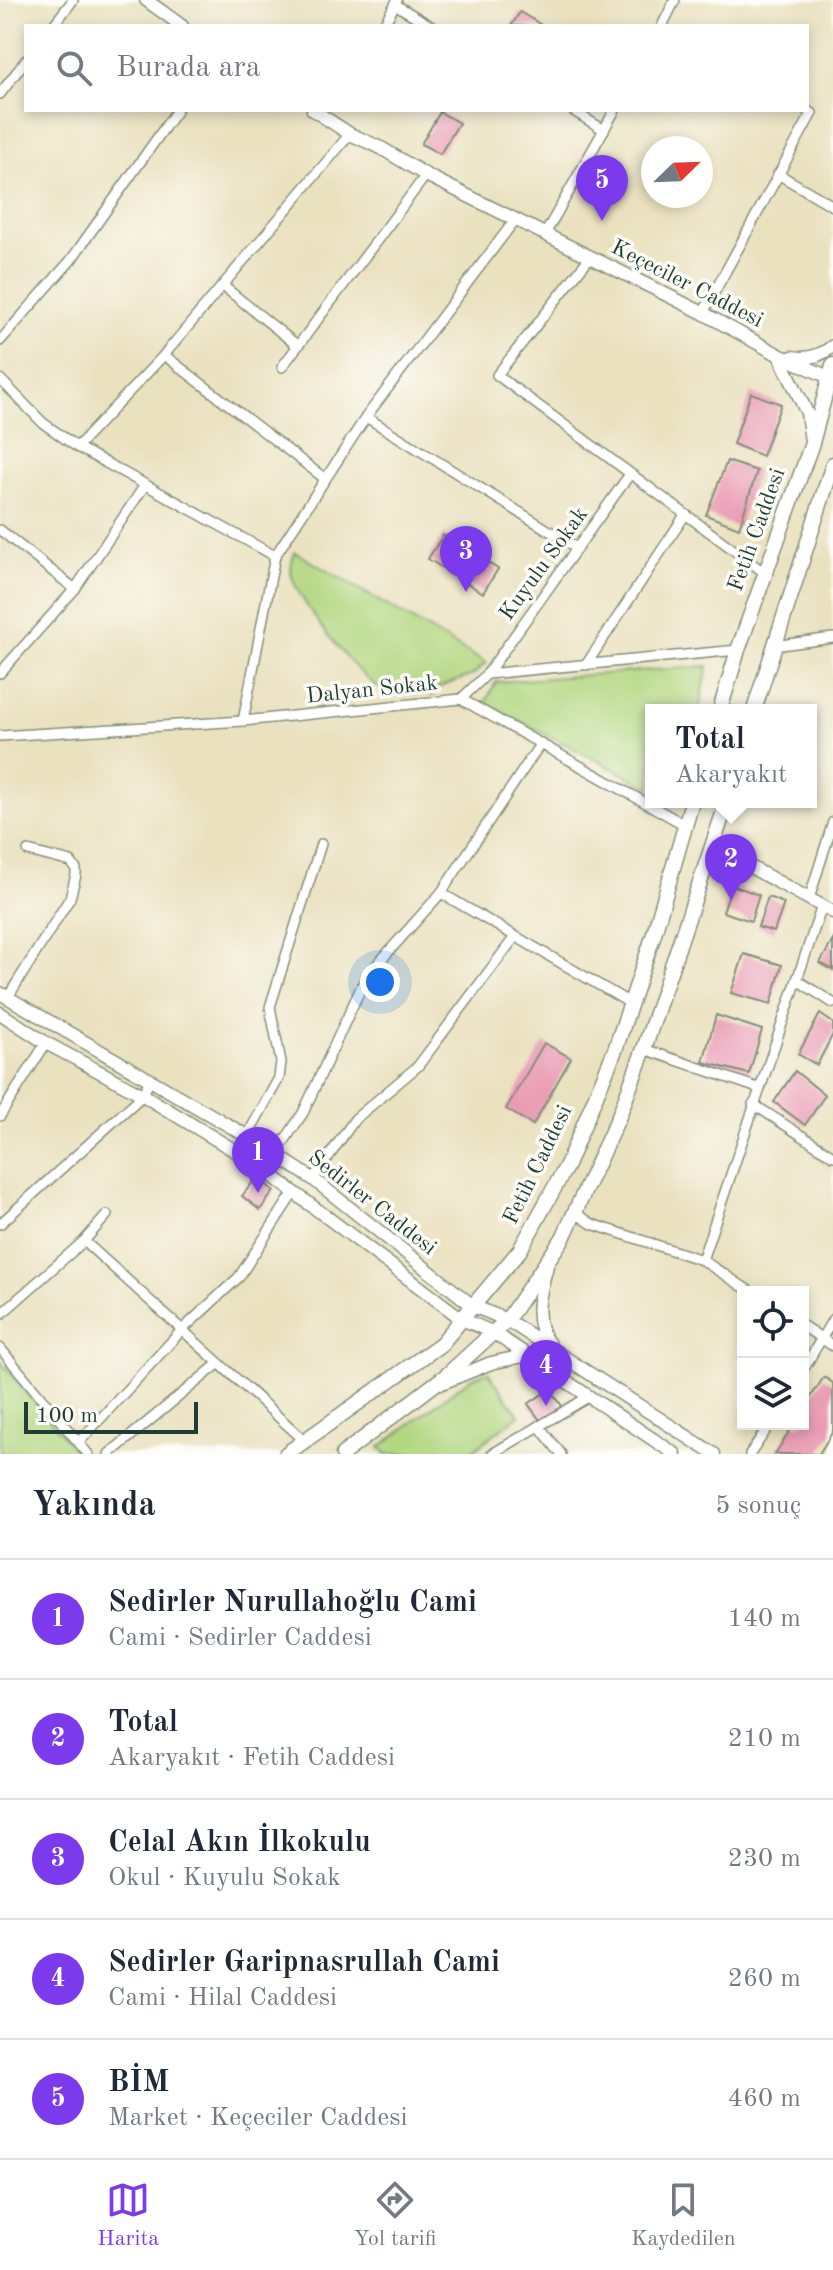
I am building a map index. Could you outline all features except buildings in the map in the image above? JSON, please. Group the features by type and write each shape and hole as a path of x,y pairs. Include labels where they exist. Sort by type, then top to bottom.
{"main road":[{"path":"146,0 179,24"},
{"name":"Keçeciler Caddesi","path":"333,115 350,134 426,175 703,313 779,355 832,373"},
{"path":"779,355 802,359 823,355 833,346"},
{"path":"779,355 807,413 812,443"},
{"name":"Fetih Caddesi","path":"722,704 812,443 832,373"},
{"path":"756,704 833,464"},
{"name":"Fetih Caddesi","path":"286,1454 441,1344 520,1250 567,1165 615,1050 653,937 690,808"},
{"path":"343,1454 432,1387 494,1333 507,1320 563,1238 619,1116 725,808"},
{"path":"714,847 827,909"},
{"path":"653,937 678,947"},
{"name":"Sedirler Caddesi","path":"4,995 247,1136 313,1179 473,1306 507,1320 714,1454"},
{"name":"Sedirler Caddesi","path":"0,1013 46,1043 143,1095 255,1163 462,1319 494,1333 675,1454"},
{"path":"549,1260 538,1313 543,1337 553,1350"},
{"path":"432,1387 491,1363 528,1355"}],"street":[{"path":"55,24 73,0"},
{"path":"663,24 675,0"},
{"path":"384,24 397,2 428,24"},
{"path":"0,94 24,63"},
{"path":"0,341 71,260 176,112"},
{"path":"575,112 604,130"},
{"path":"545,234 614,112"},
{"path":"703,313 812,113 809,112"},
{"path":"77,447 164,355 350,134"},
{"path":"778,174 833,206"},
{"path":"282,367 426,175"},
{"path":"243,721 275,556 366,417 515,220"},
{"path":"590,257 497,375 765,573"},
{"path":"223,286 298,346"},
{"path":"164,355 324,478"},
{"path":"0,379 43,423 77,447 275,556"},
{"path":"366,417 577,548"},
{"name":"Kuyulu Sokak","path":"487,674 630,474"},
{"path":"0,673 75,589 145,485"},
{"path":"586,665 685,515"},
{"path":"0,530 75,589"},
{"path":"773,646 833,638"},
{"path":"487,674 738,650"},
{"name":"Dalyan Sokak","path":"0,736 243,721 461,699 487,674"},
{"path":"461,699 645,802"},
{"path":"275,1155 303,1113 366,977 441,893 541,743"},
{"path":"655,808 685,825"},
{"path":"809,899 833,822"},
{"path":"247,1136 279,1078 281,1062 270,1007 321,844"},
{"path":"4,995 70,898 76,875 71,862 28,851"},
{"path":"441,893 630,1003"},
{"path":"702,1260 758,1088 797,980 827,909"},
{"path":"313,1179 355,1119 418,1066 514,938"},
{"path":"797,980 833,1003"},
{"path":"0,1116 46,1043"},
{"path":"644,1049 758,1088"},
{"path":"0,1224 143,1095 150,1079"},
{"path":"753,1104 833,1156"},
{"path":"79,1442 181,1331 239,1277 294,1192"},
{"path":"574,1212 592,1224 702,1260 742,1286"},
{"path":"0,1315 84,1241 107,1215"},
{"path":"84,1241 305,1441"},
{"path":"809,1359 833,1319"},
{"path":"809,1330 833,1346"},
{"path":"0,1348 88,1454"},
{"path":"109,1454 218,1364"},
{"path":"492,1454 590,1396"},
{"path":"539,1426 561,1454"},
{"path":"750,1454 766,1430"}],"green space":[{"path":"295,552 486,663 473,675 437,688 432,696 382,689 354,665 299,593 291,574"},
{"path":"708,666 700,704 645,704 645,785 485,703 496,682"},
{"path":"0,1361 78,1454 0,1454"},
{"path":"488,1372 519,1415 468,1454 386,1454 380,1447 471,1378"}],"place":[{"name":"BİM","path":"602,221"},
{"name":"Celal Akın İlkokulu","path":"466,592"},
{"name":"Total","path":"731,900"},
{"name":"Sedirler Nurullahoğlu Cami","path":"258,1193"},
{"name":"Sedirler Garipnasrullah Cami","path":"546,1406"}]}
